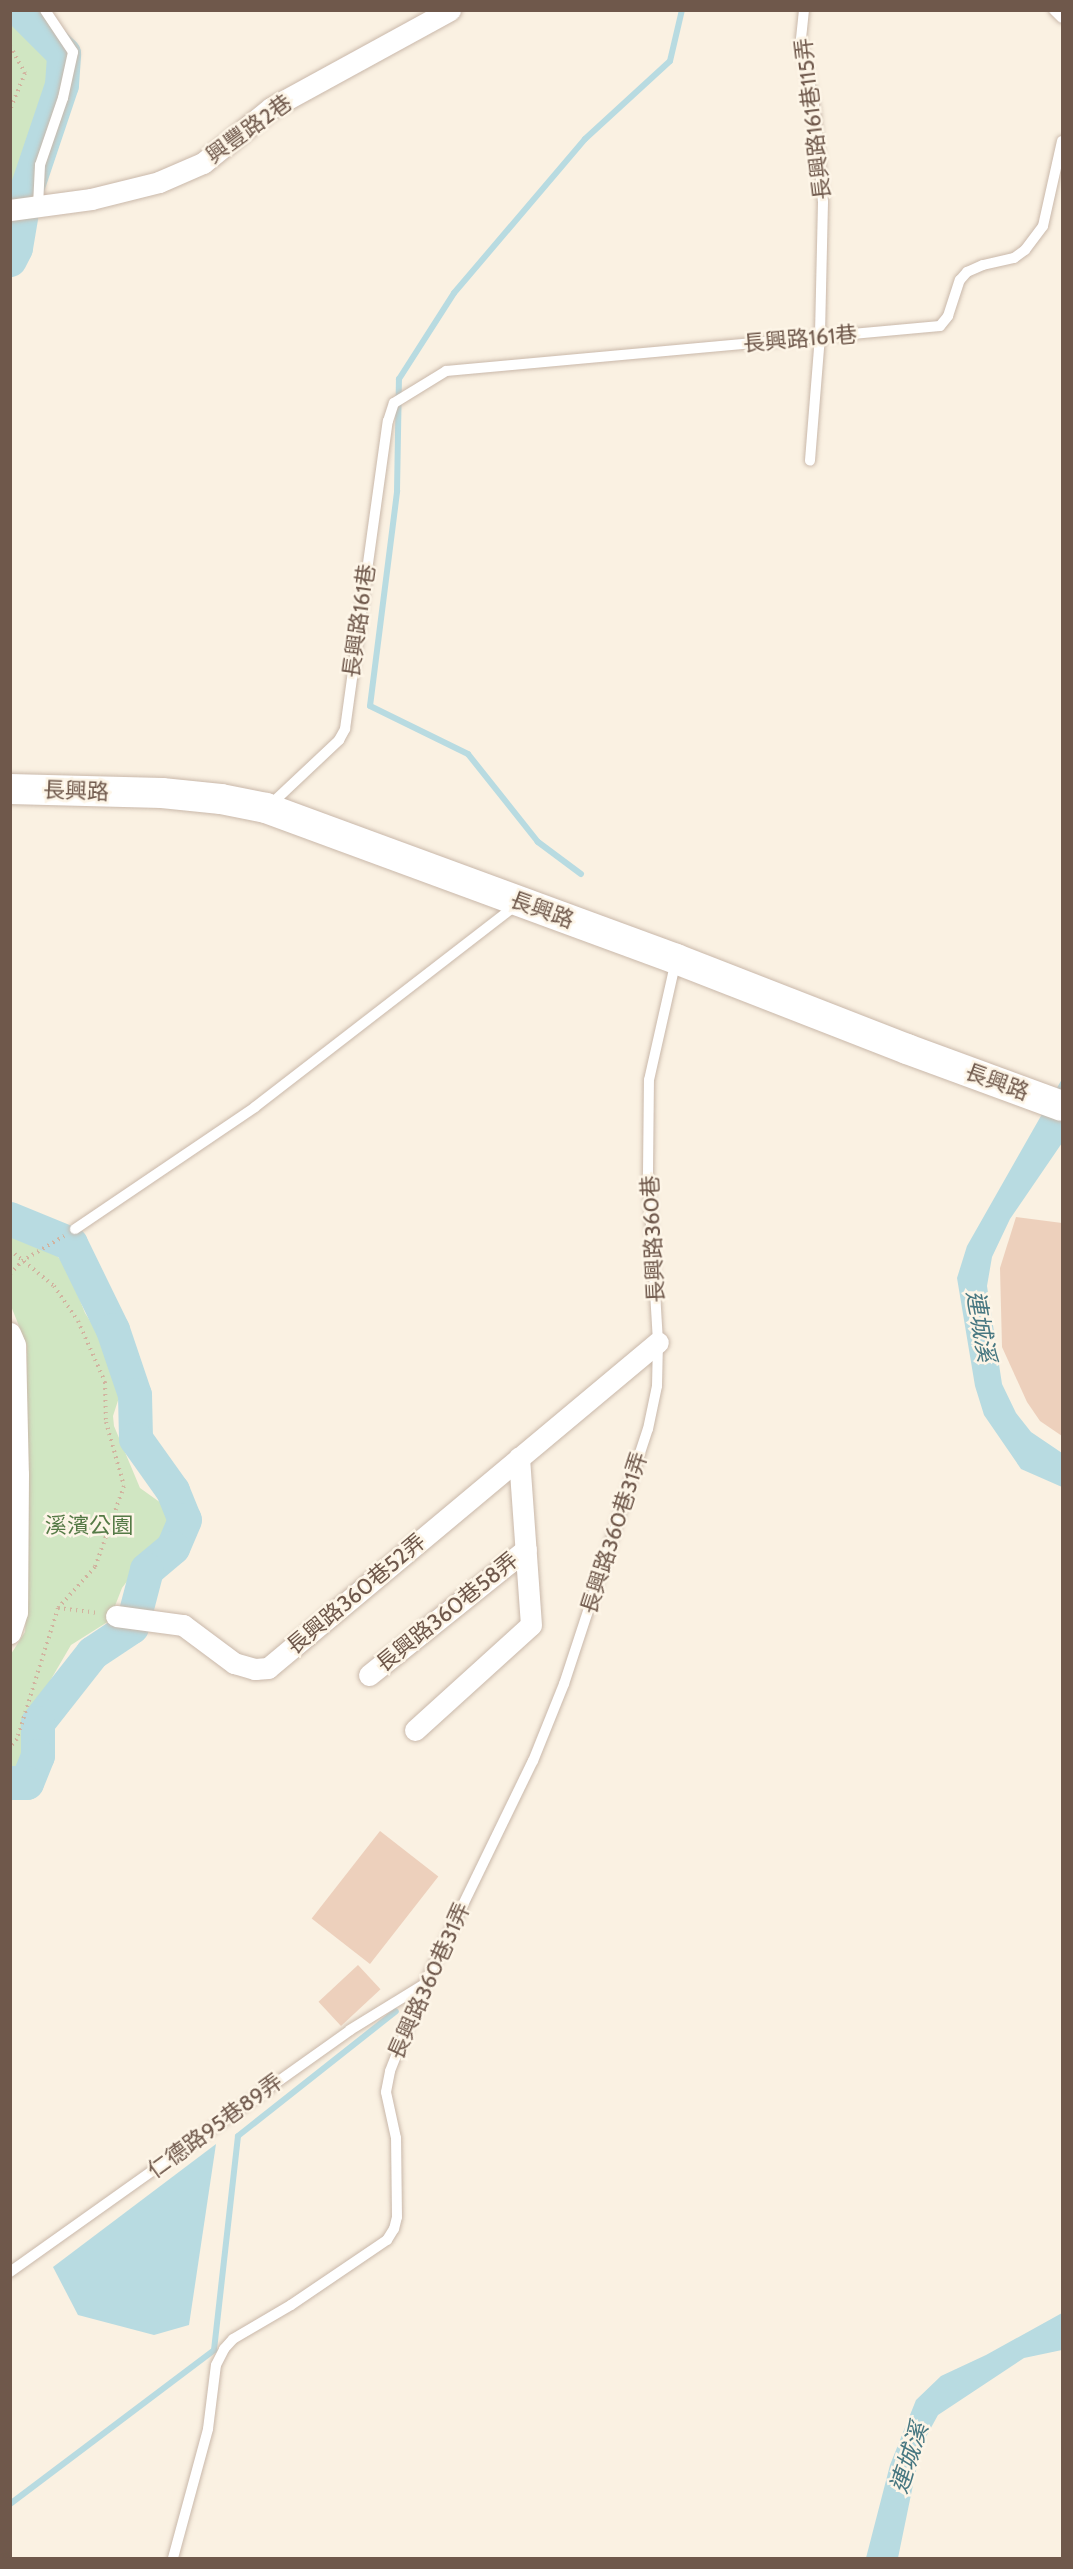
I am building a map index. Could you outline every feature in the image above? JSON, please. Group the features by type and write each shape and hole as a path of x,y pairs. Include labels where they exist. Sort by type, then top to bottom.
{"main road":[{"name":"長興路","path":"10,789 162,793 221,799 266,808 676,959 1060,1105"}],"street":[{"name":"興豐路2巷","path":"10,210 91,199 159,182 203,163 271,108 450,10"},
{"path":"10,1333 15,1345 14,1438 18,1593 17,1612 10,1633"},
{"path":"415,1730 531,1625 519,1457 657,1342"},
{"name":"長興路360巷52弄","path":"116,1616 183,1625 234,1663 255,1669 268,1668 519,1457"},
{"name":"長興路360巷58弄","path":"369,1675 525,1549"}],"lane":[{"path":"36,206 40,165 63,98 73,52 45,10"},
{"name":"長興路161巷115弄","path":"804,10 801,40 815,111 823,202 820,336 810,461"},
{"path":"1054,10 1062,18"},
{"name":"長興路161巷","path":"266,808 339,740 345,729 388,421 394,403 446,371 940,326 948,316 960,280 967,272 1014,258 1025,250 1043,226 1062,141"},
{"path":"75,1229 255,1107 521,902"},
{"name":"長興路360巷","path":"657,1342 648,1172 650,1080 676,959"},
{"name":"長興路360巷31弄","path":"173,2559 208,2429 216,2365 224,2349 233,2339 291,2305 387,2240 394,2229 397,2217 396,2138 386,2092 395,2056 424,1985 533,1761 564,1684 648,1429 657,1386 657,1342"},
{"name":"仁德路95巷89弄","path":"10,2272 350,2030 424,1985"}],"path":[{"path":"10,46 25,73 10,110"},
{"path":"10,1274 22,1261 75,1229"},
{"path":"10,1250 54,1286 78,1321 105,1383 106,1422 123,1486 95,1567 58,1608 17,1739 10,1747"},
{"path":"58,1608 116,1616"}],"green space":[{"path":"10,11 21,29 58,62 11,197"},
{"name":"溪濱公園","path":"11,1231 39,1238 66,1265 85,1313 123,1373 124,1382 113,1416 114,1426 140,1488 168,1508 172,1521 122,1588 109,1621 71,1645 33,1710 27,1735 29,1765 27,1770 11,1774 11,1654 25,1632 27,1602 27,1346 11,1306"}],"water":[{"name":"連城溪","path":"1062,1079 1062,1143 1010,1219 992,1257 987,1286 1002,1384 1016,1413 1031,1432 1062,1453 1062,1487 1021,1469 984,1415 975,1386 957,1278 967,1246"},
{"path":"216,2144 189,2325 154,2335 78,2315 53,2267"},
{"name":"連城溪","path":"1062,2313 1062,2350 1024,2358 938,2415 921,2446 898,2558 866,2558 890,2465 916,2400 941,2376 986,2355"}],"building":[{"path":"1016,1217 1062,1223 1062,1436 1040,1421 1027,1402 1002,1347 1000,1268"},
{"path":"380,1831 438,1877 370,1964 312,1918"},
{"path":"358,1965 381,1989 341,2026 319,2002"}],"waterway":[{"path":"10,260 16,248 25,195 62,85 64,54 20,10"},
{"path":"581,874 538,842 468,754 370,706 397,491 399,379 454,293 585,139 670,61 682,10"},
{"path":"10,1219 71,1244 113,1330 135,1395 136,1439 173,1491 185,1520 173,1548 147,1570 132,1627 93,1653 38,1723 38,1756 27,1783 10,1783"},
{"path":"10,2504 214,2350 238,2136 396,2011"}]}
